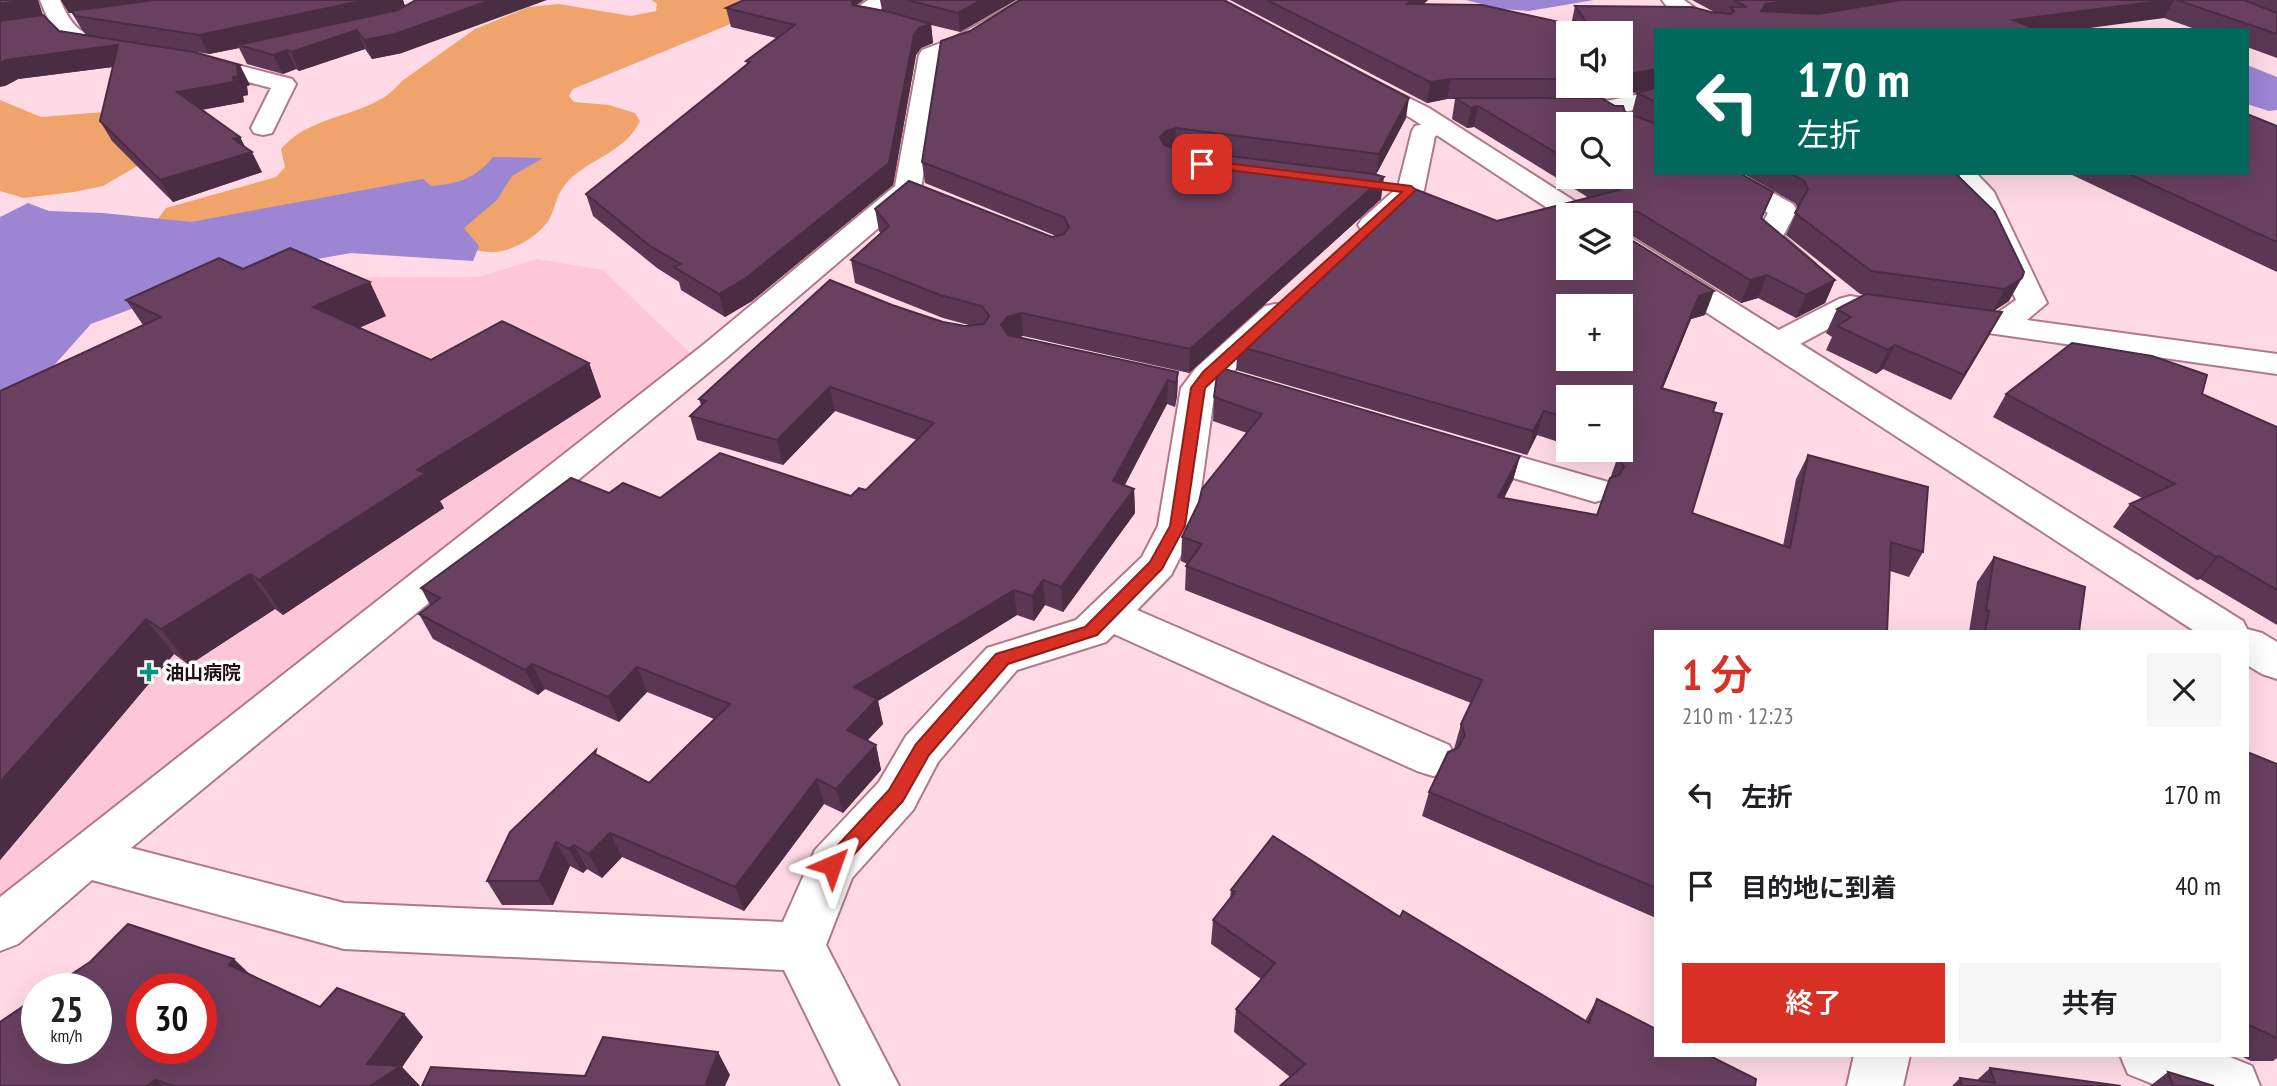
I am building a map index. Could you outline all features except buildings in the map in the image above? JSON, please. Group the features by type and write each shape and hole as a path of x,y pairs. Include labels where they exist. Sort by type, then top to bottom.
{"street":[{"path":"50,0 59,23 78,42 129,51"},
{"path":"884,0 862,11 863,17 940,36 1036,0"},
{"path":"1672,0 1687,14 1711,28"},
{"path":"35,27 86,20"},
{"path":"0,928 84,857 682,378 817,281 920,194 930,55 940,36"},
{"path":"207,63 248,54"},
{"path":"168,57 207,63 284,84 263,128"},
{"path":"1347,74 1441,116 1561,203"},
{"path":"1545,109 1601,109 1654,98"},
{"path":"1601,109 1606,112"},
{"path":"1350,245 1397,188 1424,131 1441,116"},
{"path":"1721,175 1783,210 1768,238 1833,291 2000,325 2277,364"},
{"path":"1962,175 1981,192 2032,303 2000,325"},
{"path":"1633,251 2225,630"},
{"path":"1776,344 1833,291"},
{"path":"871,1086 799,947 832,865 896,796 922,749 1002,659 1091,631 1110,615 1157,565 1177,526 1192,382 1299,292"},
{"path":"1192,382 1248,387"},
{"path":"1435,443 1595,490"},
{"path":"1110,615 1433,758"},
{"path":"2249,645 2277,663"},
{"path":"84,857 344,926 799,947"},
{"path":"1875,1086 1882,1057"},
{"path":"2153,1057 2232,1086"}],"shaded area":[{"path":"652,0 773,0 728,25 573,89 569,96 574,102 609,105 635,113 640,121 618,147 565,184 546,223 532,237 515,247 488,252 446,242 450,192 266,217 151,228 166,208 276,177 285,167 281,149 294,137 325,121 375,102 475,29 529,7 559,4 631,16 656,11 657,4"},
{"path":"1466,0 1594,0 1529,11 1500,9"},
{"path":"2249,66 2277,77 2277,110 2269,111 2249,105"},
{"path":"0,100 41,117 129,110 139,165 103,186 74,192 24,198 0,191"},
{"path":"493,157 543,158 512,176 497,200 464,228 479,246 473,261 351,253 217,277 91,324 15,409 0,416 0,217 28,203 49,211 103,213 191,222 423,179 431,186 450,184 473,175"},
{"name":"油山病院","path":"537,259 603,270 691,354 0,912 0,432 248,278 478,277"}],"place":[{"name":"油山病院","path":"149,672"}],"route":[{"path":"832,865 896,796 922,749 1002,659 1091,631 1110,615 1157,565 1177,526 1198,388 1208,375 1411,190 1202,164"}]}
